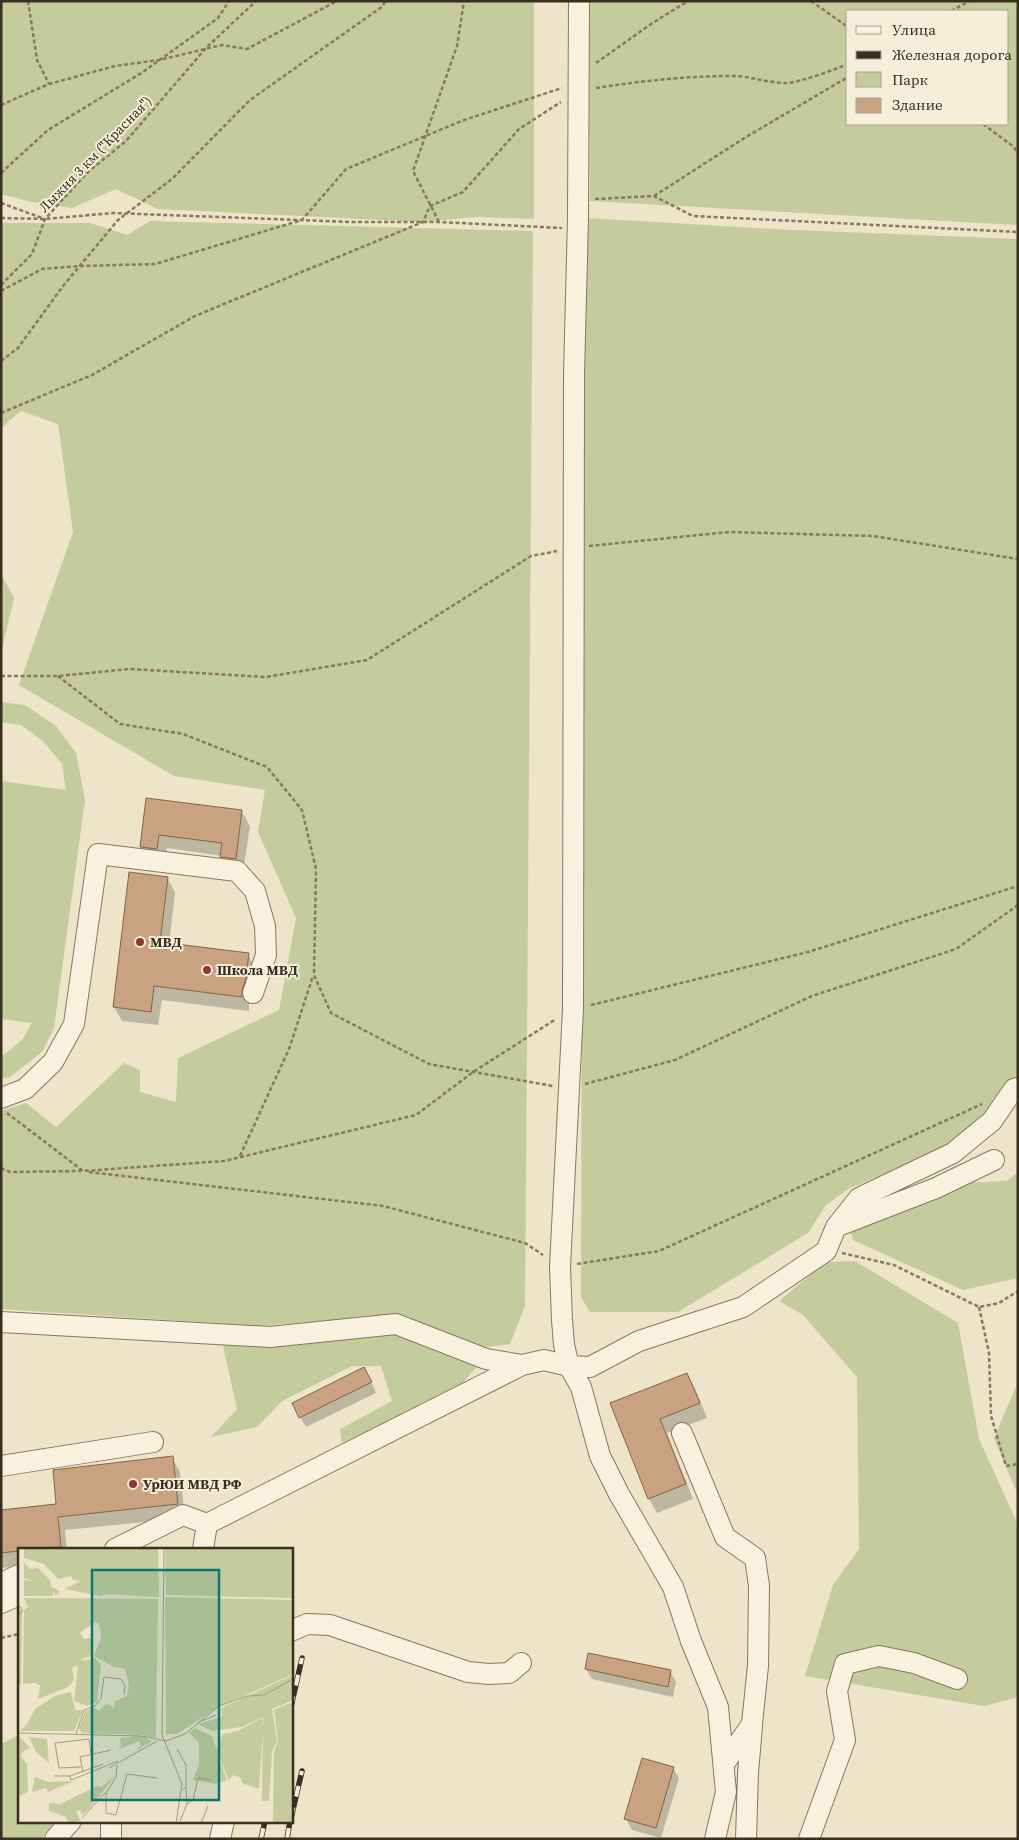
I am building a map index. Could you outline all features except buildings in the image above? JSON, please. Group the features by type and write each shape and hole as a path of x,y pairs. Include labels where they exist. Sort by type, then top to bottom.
{"street":[{"path":"579,1 578,229 574,375 573,1009 560,1267 564,1345 569,1366 582,1387 600,1456 619,1494 673,1587 691,1641 718,1707 726,1792 716,1839"},
{"path":"2,1104 26,1090 53,1062 74,1024 98,854 237,871 255,891 265,926 266,955 254,993"},
{"path":"117,1548 183,1515 207,1524 522,1365 544,1360 569,1366 590,1368 639,1341 743,1306 826,1250 836,1227 859,1198 953,1153 992,1121 1014,1089 1018,1088"},
{"path":"836,1227 936,1188 994,1160"},
{"path":"1,1322 270,1337 396,1324 486,1359 522,1365"},
{"path":"682,1433 725,1537 755,1558 758,1586 758,1666 748,1774 746,1839"},
{"path":"1,1466 153,1442"},
{"path":"203,1548 207,1524"},
{"path":"1,1577 18,1575"},
{"path":"1,1583 18,1575"},
{"path":"1,1603 18,1595"},
{"path":"292,1631 307,1624 330,1625 468,1672 509,1673 521,1663"},
{"path":"809,1839 845,1740 837,1690 845,1664 879,1656 914,1663 957,1679"},
{"path":"724,1764 752,1724"},
{"path":"55,1839 70,1822"},
{"path":"111,1822 111,1839"},
{"path":"220,1839 224,1822"}],"path":[{"path":"28,1 37,60 49,84"},
{"name":"Лыжня 3 км (\"Красная\")","path":"1,173 48,130 142,72 218,18 229,1"},
{"name":"Лыжня 3 км (\"Красная\")","path":"1,285 32,254 45,219 88,172 126,141 206,48 256,1"},
{"path":"1,105 49,84 116,66 159,60 206,48 222,46 247,49 336,1"},
{"path":"1,361 18,348 63,286 118,220 172,179 250,100 383,6 385,1"},
{"path":"439,222 413,171 457,46 464,1"},
{"path":"1,413 92,375 195,316 423,222 430,206 463,192 519,129 578,84 651,24 688,1"},
{"path":"811,1 846,26"},
{"path":"953,10 970,1"},
{"path":"1,291 42,269 155,264 302,220 346,169 464,120 562,88 578,84 735,76 787,83 826,73 846,65"},
{"path":"578,200 654,196 746,137 846,78"},
{"path":"984,125 1014,147 1018,155"},
{"path":"654,196 693,216 1018,232"},
{"path":"1,203 45,219"},
{"path":"1,218 45,219 126,214 302,220 439,222 578,229"},
{"path":"1,676 58,676 129,669 266,677 367,660 531,556 573,548 729,532 873,536 1018,558"},
{"path":"58,676 120,724 183,734 267,767 302,810 316,869 314,975 289,1049 240,1156"},
{"path":"1,1168 10,1172 83,1171 224,1161 416,1115 473,1072 573,1009 808,952 1018,886"},
{"path":"314,975 331,1013 429,1064 569,1089 675,1060 812,996 956,950 1018,905"},
{"path":"2,1104 83,1171 383,1206 525,1243 560,1267 659,1251 989,1101"},
{"path":"826,1250 894,1265 979,1307 998,1303 1018,1291"},
{"path":"979,1307 989,1353 991,1416 1006,1466 1018,1464"},
{"path":"1,1638 18,1634"}],"green space":[{"path":"1,1 534,1 534,219 475,217 423,222 158,209 116,189 72,208 32,202 1,194"},
{"path":"588,1 1018,1 1018,225 590,201"},
{"path":"587,218 771,229 1018,239 1018,1101 998,1105 936,1153 850,1188 826,1205 808,1233 678,1312 590,1312 581,1297 583,469"},
{"path":"150,221 533,231 525,1306 510,1344 475,1349 399,1315 260,1326 1,1309 1,1111 26,1103 56,1127 124,1063 140,1070 140,1092 176,1102 178,1058 279,1010 296,918 258,832 265,790 174,776 19,685 73,532 58,424 21,411 1,428 1,223 90,223 127,235"},
{"path":"1,574 14,598 1,653"},
{"path":"1,702 25,705 56,726 76,753 85,800 54,1028 42,1052 10,1077 1,1079 1,1057 22,1040 32,1023 1,1019 1,781 66,790 62,764 43,741 21,725 1,722"},
{"path":"1018,1172 1018,1278 963,1290 853,1240 850,1228 956,1183 1007,1181"},
{"path":"855,1261 958,1323 979,1439 1018,1525 1018,1697 984,1706 805,1676 833,1585 859,1549 857,1377 803,1315 779,1301 826,1262"},
{"path":"394,1330 478,1365 455,1392 342,1443 340,1429 392,1401 381,1366 352,1366 282,1401 257,1427 211,1437 237,1409 222,1341"},
{"path":"1018,1382 1018,1495 994,1438"},
{"path":"18,1736 18,1822 55,1822 41,1839 1,1839 1,1744"}],"railway":[{"path":"292,1703 302,1658"},
{"path":"292,1814 302,1771"},
{"path":"261,1839 265,1822"},
{"path":"287,1839 290,1822"}],"place":[{"name":"МВД","path":"140,942"},
{"name":"Школа МВД","path":"207,970"},
{"name":"УрЮИ МВД РФ","path":"133,1484"}]}
